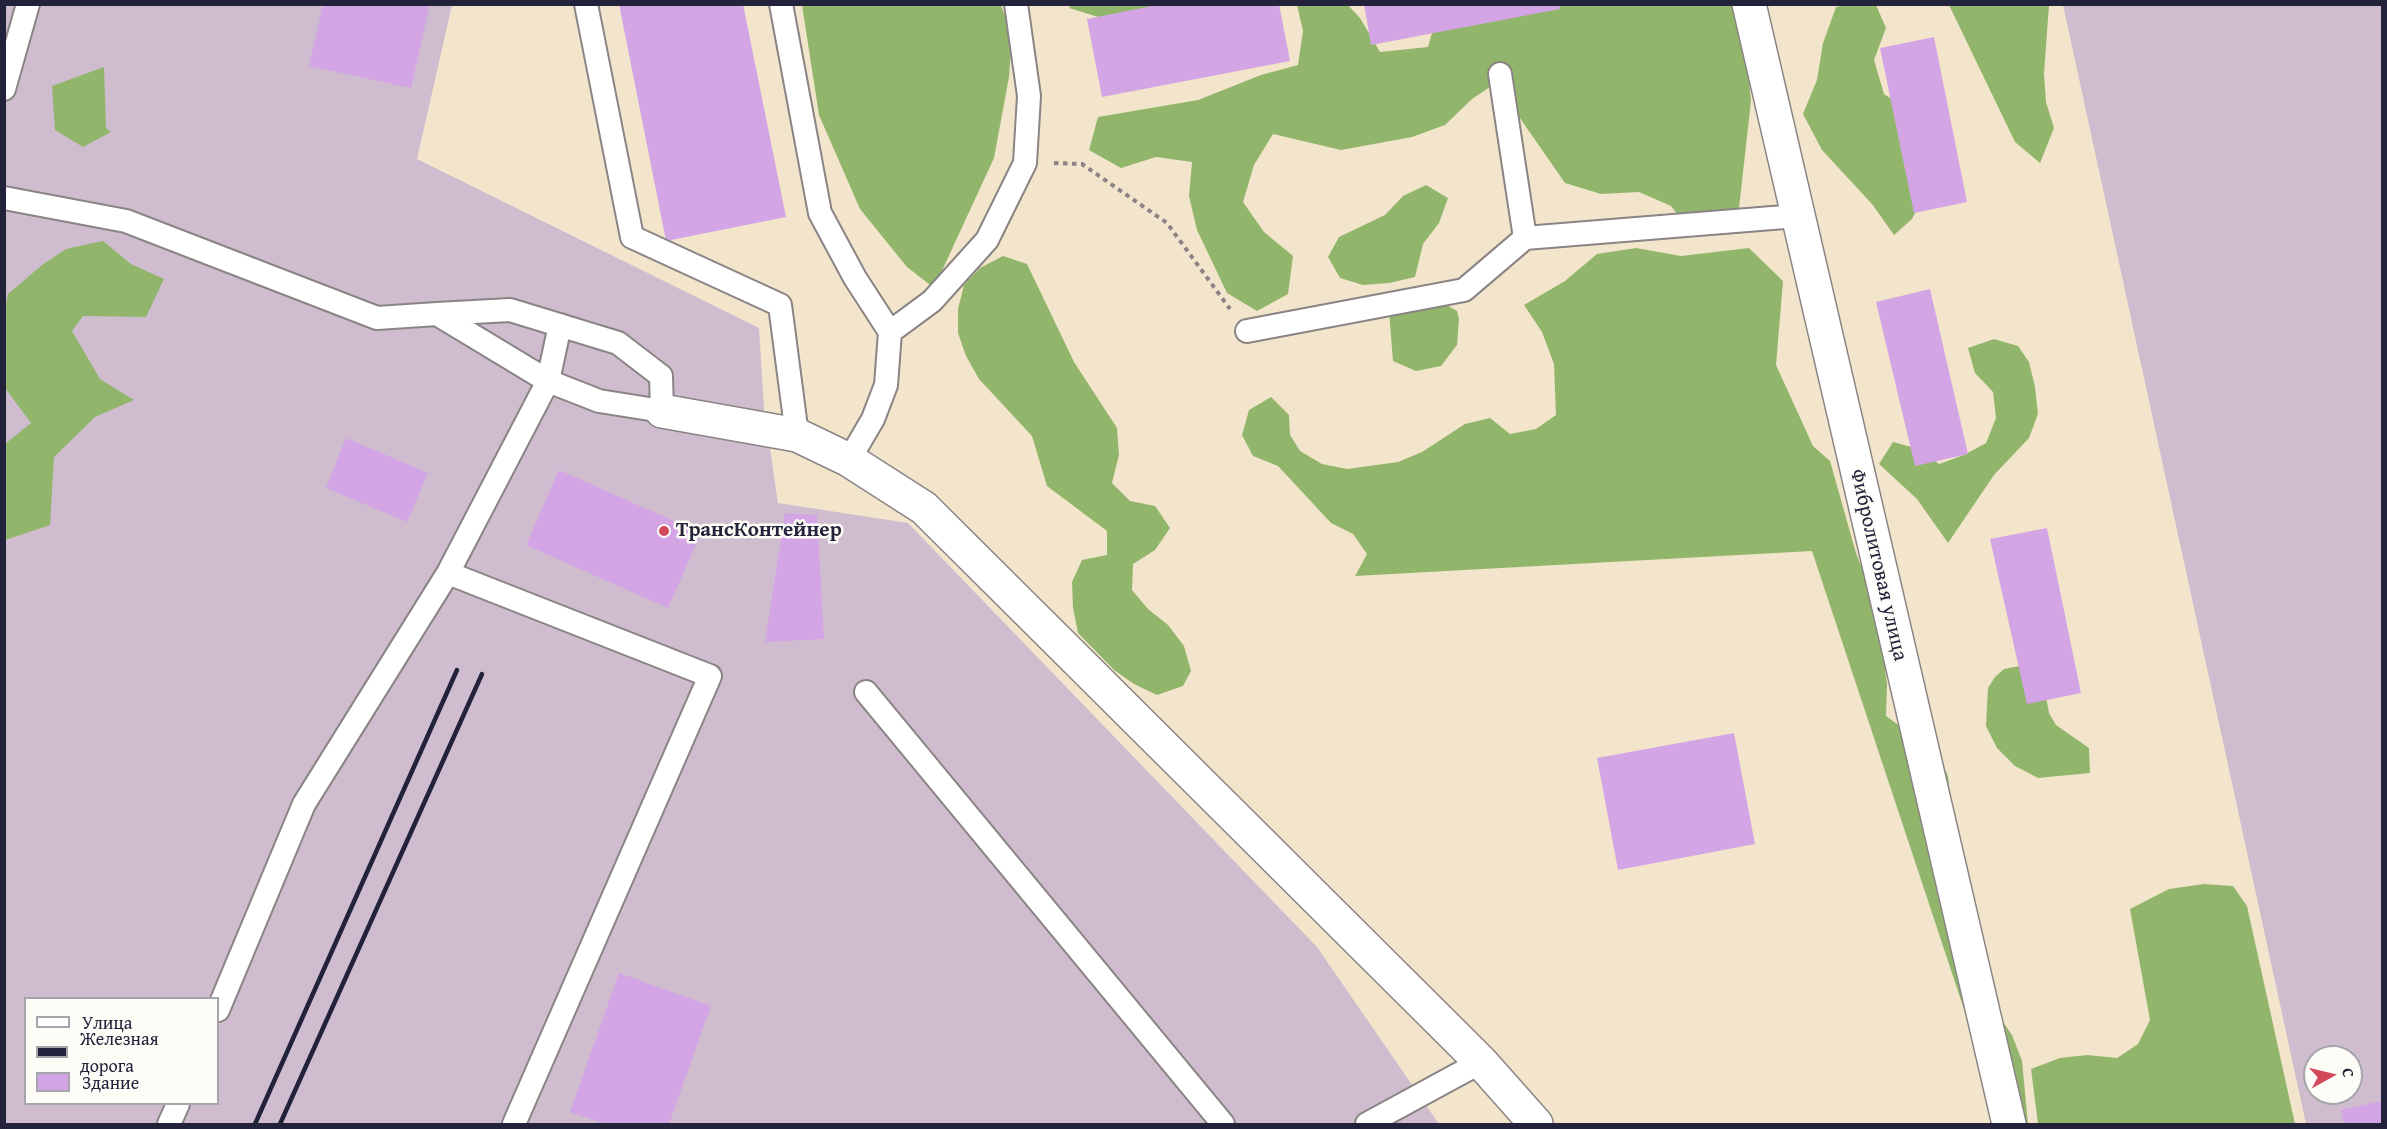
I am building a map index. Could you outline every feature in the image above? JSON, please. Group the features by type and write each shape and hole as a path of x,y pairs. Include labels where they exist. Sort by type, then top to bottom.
{"street":[{"name":"Фибролитовая улица","path":"1749,4 2009,1125"},
{"path":"662,411 797,435 849,460 924,508 1481,1062 1536,1125"}],"lane":[{"path":"4,89 28,4"},
{"path":"586,4 632,237 780,305 797,435"},
{"path":"782,4 820,213 855,278 890,332 886,385 873,419 849,460"},
{"path":"890,332 932,301 987,240 1025,163 1029,96 1016,4"},
{"path":"1500,74 1525,238"},
{"path":"4,198 126,221 377,318 510,309 618,343 661,376 662,411 599,401 548,381 437,314"},
{"path":"1247,331 1464,290 1525,238 1797,216"},
{"path":"219,1008 304,804 448,573 548,381 560,325"},
{"path":"448,573 710,676 514,1125"},
{"path":"866,692 1223,1125"},
{"path":"1367,1125 1481,1062"},
{"path":"169,1125 178,1105"}],"path":[{"path":"1025,163 1082,164 1167,223 1247,331"}],"shaded area":[{"name":"ТрансКонтейнер","path":"5,4 452,5 417,159 759,328 764,408 778,503 908,523 1317,947 1439,1124 5,1124"},
{"path":"2063,5 2382,5 2382,1124 2306,1124"}],"green space":[{"path":"1072,4 1154,5 1142,14 1105,19 1069,8"},
{"path":"802,5 1001,5 1012,37 1009,77 994,158 934,288 907,267 860,209 819,115"},
{"path":"1297,5 1348,5 1360,18 1380,52 1428,47 1438,12 1448,5 1741,5 1751,101 1738,217 1693,235 1671,206 1639,192 1601,194 1565,183 1515,111 1499,81 1472,99 1445,125 1412,137 1341,150 1273,134 1254,165 1243,202 1264,232 1293,256 1288,294 1257,311 1227,293 1197,230 1189,196 1192,162 1156,157 1121,168 1089,150 1098,117 1198,100 1261,75 1298,65 1303,31"},
{"path":"1876,5 1886,28 1874,60 1884,94 1913,113 1927,189 1912,219 1894,235 1872,204 1822,150 1803,114 1817,80 1823,43 1836,7"},
{"path":"1949,5 2049,5 2044,74 2046,102 2054,128 2040,163 2015,142"},
{"path":"104,67 106,128 111,132 83,147 55,130 52,86"},
{"path":"1426,185 1448,198 1439,223 1423,244 1415,277 1389,283 1363,285 1340,278 1328,257 1339,237 1385,215 1403,196"},
{"path":"103,241 131,264 164,279 146,317 83,316 72,331 100,379 134,400 95,417 54,457 50,525 5,540 5,444 31,423 5,388 4,315 8,294 42,265 66,249"},
{"path":"1636,248 1681,256 1749,248 1783,281 1776,365 1813,446 1830,461 1856,553 1876,603 1887,684 1886,716 1937,753 1948,776 1951,803 1940,827 1997,1013 2012,1035 2022,1061 2028,1124 2002,1124 1812,551 1355,576 1367,554 1353,534 1331,523 1278,466 1253,456 1242,435 1249,410 1271,397 1289,415 1290,435 1300,451 1322,464 1347,469 1398,462 1422,452 1465,424 1490,418 1510,434 1536,429 1556,415 1554,364 1542,332 1524,305 1565,281 1597,254"},
{"path":"1003,256 1027,264 1074,362 1117,428 1119,455 1112,483 1130,501 1155,506 1170,528 1155,550 1133,564 1132,590 1148,609 1168,625 1184,646 1191,671 1183,686 1157,695 1134,684 1114,670 1078,633 1073,608 1072,582 1082,560 1107,555 1107,531 1047,486 1032,436 979,379 966,356 958,333 958,309 964,285 980,268"},
{"path":"1436,299 1457,311 1459,319 1457,345 1441,366 1416,371 1393,361 1389,311"},
{"path":"1994,339 2018,346 2029,362 2038,414 2029,438 1994,475 1948,543 1917,499 1879,464 1893,442 1919,449 1939,464 1964,455 1986,443 1996,418 1993,392 1975,373 1968,348"},
{"path":"2030,664 2041,670 2049,713 2056,725 2089,748 2090,773 2038,778 2015,766 1997,748 1986,726 1988,688 2004,669"},
{"path":"2204,884 2233,886 2247,906 2295,1124 2038,1124 2031,1069 2060,1058 2087,1055 2117,1058 2138,1044 2150,1020 2130,909 2169,889"}],"building":[{"path":"323,4 430,4 411,88 309,66"},
{"path":"619,4 743,4 786,217 666,241"},
{"path":"1162,4 1279,4 1290,61 1102,97 1087,19"},
{"path":"1364,4 1559,4 1560,9 1371,45"},
{"path":"1934,37 1967,202 1914,213 1880,48"},
{"path":"1930,289 1968,454 1915,466 1876,302"},
{"path":"346,438 428,473 407,522 326,488"},
{"path":"559,470 701,533 668,608 526,545"},
{"path":"785,513 817,515 824,639 765,642"},
{"path":"2047,528 2081,693 2027,704 1990,539"},
{"path":"1734,733 1755,844 1618,870 1597,758"},
{"path":"619,973 711,1006 669,1124 606,1124 570,1112"},
{"path":"2382,1101 2382,1124 2344,1124 2341,1110"}],"railway":[{"path":"255,1124 457,670"},
{"path":"280,1124 482,674"}],"place":[{"name":"ТрансКонтейнер","path":"664,531"}]}
